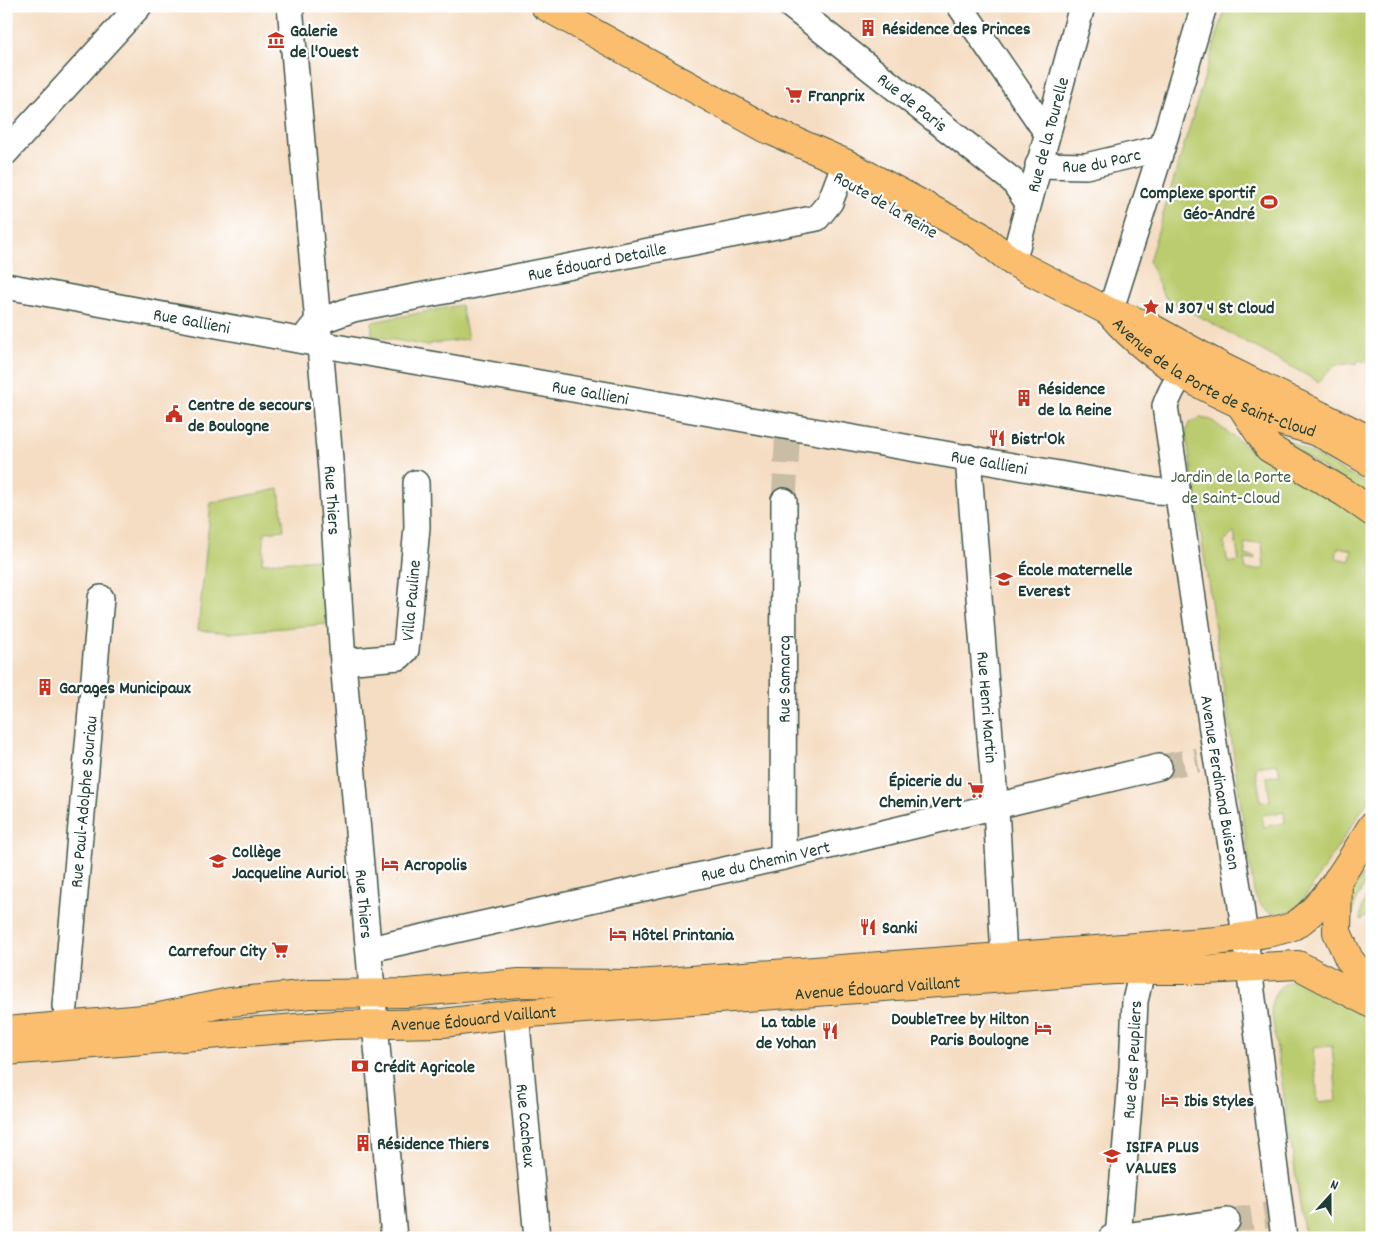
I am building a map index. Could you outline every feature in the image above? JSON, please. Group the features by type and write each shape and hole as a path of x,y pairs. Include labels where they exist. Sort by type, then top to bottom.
{"main road":[{"name":"Route de la Reine","path":"546,6 842,171 979,235 1013,262 1110,312"},
{"name":"Avenue de la Porte de Saint-Cloud","path":"1110,312 1146,325 1222,367 1372,441"},
{"name":"Avenue de la Porte de Saint-Cloud","path":"1110,312 1138,343 1183,374 1240,404 1324,435 1372,462"},
{"path":"1240,404 1270,448 1345,493 1372,512"},
{"name":"Avenue Édouard Vaillant","path":"6,1031 59,1017 103,1024 155,1018 230,1002 311,994 372,994 519,983 637,984 1217,941 1293,926 1313,909 1338,879 1372,826"},
{"path":"1338,879 1337,932 1349,959 1372,988"},
{"name":"Avenue Édouard Vaillant","path":"6,1052 300,1027 443,1023 516,1014 1114,970 1142,971 1298,965 1372,1004"}],"street":[{"path":"6,152 139,6"},
{"name":"Rue Thiers","path":"290,6 313,335 331,471 343,662 370,949 372,994"},
{"name":"Rue de Paris","path":"791,6 1013,181 1028,203"},
{"path":"960,6 1047,133"},
{"name":"Rue de la Tourelle","path":"1013,262 1082,6"},
{"path":"1110,312 1162,148 1204,6"},
{"name":"Rue du Parc","path":"1038,165 1086,166 1162,148"},
{"name":"Rue Édouard Detaille","path":"313,335 353,309 817,218 826,208 842,171"},
{"name":"Rue Gallieni","path":"6,286 313,335 354,350 1156,491 1176,492"},
{"path":"353,309 356,326 354,350"},
{"path":"1183,374 1192,367 1222,367"},
{"name":"Avenue Ferdinand Buisson","path":"1183,374 1165,406 1207,758 1245,936 1284,1238"},
{"name":"Rue Henri Martin","path":"968,458 1004,958"},
{"name":"Villa Pauline","path":"343,662 399,657 406,650 417,527 416,483"},
{"name":"Rue Samarcq","path":"783,857 784,501"},
{"name":"Rue Paul-Adolphe Souriau","path":"59,1017 101,598"},
{"name":"Rue du Chemin Vert","path":"370,949 783,857 1159,767"},
{"name":"Rue des Peupliers","path":"1116,1237 1132,1069 1135,1001 1142,971"},
{"name":"Avenue Édouard Vaillant","path":"372,994 374,1024"},
{"name":"Rue Cacheux","path":"516,1014 537,1238"},
{"path":"374,1024 394,1238"},
{"path":"1116,1237 1227,1221"}],"green space":[{"name":"Complexe sportif Géo-André","path":"1226,6 1372,6 1372,363 1358,360 1357,364 1340,364 1331,369 1319,382 1164,297 1149,261"},
{"path":"461,305 468,339 430,344 429,346 372,336 372,322"},
{"name":"Jardin de la Porte de Saint-Cloud","path":"1200,418 1211,420 1246,446 1372,523 1372,795 1301,903 1294,909 1281,914 1274,914 1263,907 1254,893 1186,433 1189,423","holes":["1234,532 1239,561 1228,563 1224,542","1262,542 1264,569 1246,570 1244,560 1255,559 1254,556 1246,556 1244,544","1338,547 1352,550 1350,561 1336,558","1278,764 1280,775 1267,777 1270,801 1261,802 1255,767","1284,812 1285,823 1264,827 1262,815"]},
{"name":"Jardin de la Porte de Saint-Cloud","path":"1285,439 1372,487 1372,501 1281,440"},
{"path":"279,489 284,530 265,532 262,563 321,559 327,624 229,633 198,630 211,503"},
{"path":"1372,860 1372,872 1356,900 1351,919 1350,895"},
{"path":"1372,884 1372,918 1368,916 1360,920 1362,907"},
{"path":"1292,980 1308,983 1372,1022 1372,1238 1305,1238 1271,1009 1277,991","holes":["1332,1046 1337,1100 1318,1102 1313,1048"]}],"tunnel":[{"path":"784,501 788,426"},
{"path":"1159,767 1198,760"},
{"path":"1227,1221 1281,1213"}],"place":[{"name":"Résidence des Princes","path":"868,28"},
{"name":"Galerie de l'Ouest","path":"276,40"},
{"name":"Franprix","path":"794,95"},
{"name":"Complexe sportif Géo-André","path":"1269,202"},
{"name":"N 307 4 St Cloud","path":"1151,307"},
{"name":"Résidence de la Reine","path":"1024,398"},
{"name":"Centre de secours de Boulogne","path":"174,414"},
{"name":"Bistr'Ok","path":"997,438"},
{"name":"École maternelle Everest","path":"1004,579"},
{"name":"Garages Municipaux","path":"45,687"},
{"name":"Épicerie du Chemin Vert","path":"976,790"},
{"name":"Collège Jacqueline Auriol","path":"218,861"},
{"name":"Acropolis","path":"390,864"},
{"name":"Sanki","path":"868,927"},
{"name":"Hôtel Printania","path":"618,934"},
{"name":"Carrefour City","path":"280,950"},
{"name":"DoubleTree by Hilton Paris Boulogne","path":"1043,1028"},
{"name":"La table de Yohan","path":"830,1031"},
{"name":"Crédit Agricole","path":"360,1066"},
{"name":"Ibis Styles","path":"1170,1100"},
{"name":"Résidence Thiers","path":"363,1143"},
{"name":"ISIFA PLUS VALUES","path":"1112,1156"}]}
